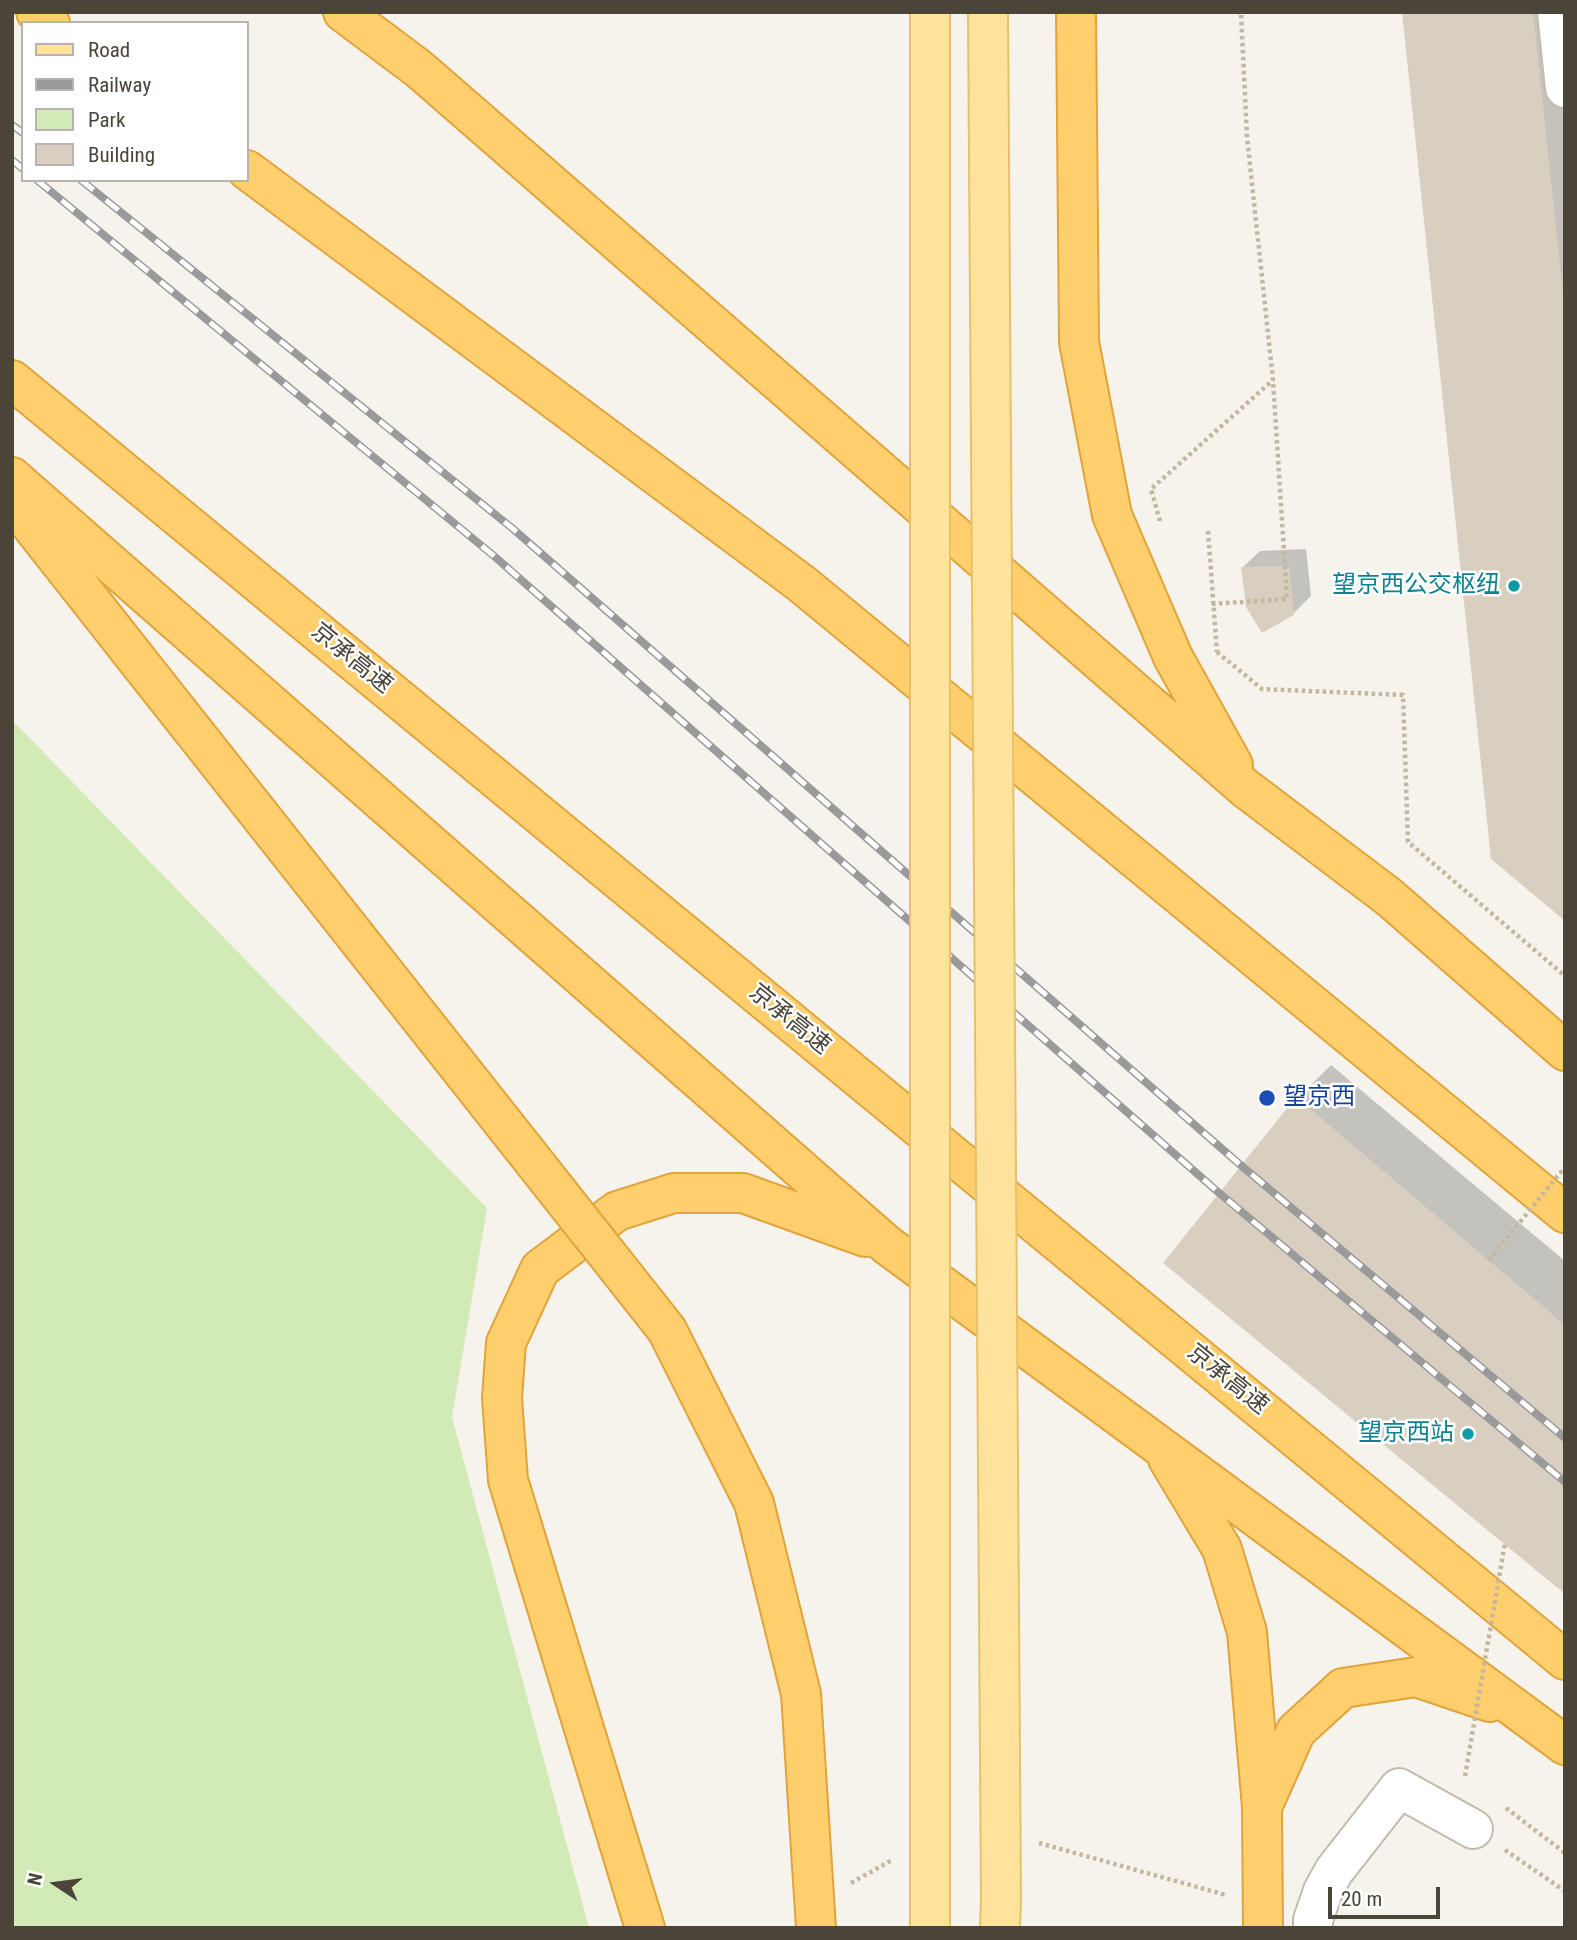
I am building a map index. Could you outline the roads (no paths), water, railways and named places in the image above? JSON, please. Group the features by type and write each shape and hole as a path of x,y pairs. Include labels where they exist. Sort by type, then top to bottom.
{"highway":[{"path":"343,12 419,69 1245,788 1389,897 1565,1051"},
{"path":"385,12 419,69"},
{"path":"1076,12 1079,342 1112,514 1173,657 1245,788"},
{"path":"248,171 802,584 1565,1213"},
{"name":"京承高速","path":"12,380 1565,1660"},
{"path":"12,477 887,1245 1528,1715 1565,1745"},
{"path":"12,501 667,1330 754,1503 801,1694 816,1928"},
{"path":"645,1928 508,1480 502,1398 506,1343 540,1269 617,1211 674,1193 743,1193 887,1245"},
{"path":"1160,1446 1222,1549 1247,1632 1262,1807 1263,1928"},
{"path":"1262,1807 1296,1731 1343,1688 1416,1677 1528,1715"}],"main road":[{"path":"930,12 930,1928"},
{"path":"988,12 1001,1914"}],"street":[{"path":"1557,12 1565,88"},
{"path":"1313,1928 1322,1891 1334,1871 1399,1788 1486,1815"}],"railway":[{"path":"12,125 21,132"},
{"path":"12,160 21,167"},
{"path":"39,182 494,556 1218,1192 1565,1482"},
{"path":"83,182 512,528 1237,1162 1565,1438"}],"place":[{"name":"望京西公交枢纽","path":"1514,586"},
{"name":"望京西","path":"1267,1098"},
{"name":"望京西站","path":"1468,1434"}]}
